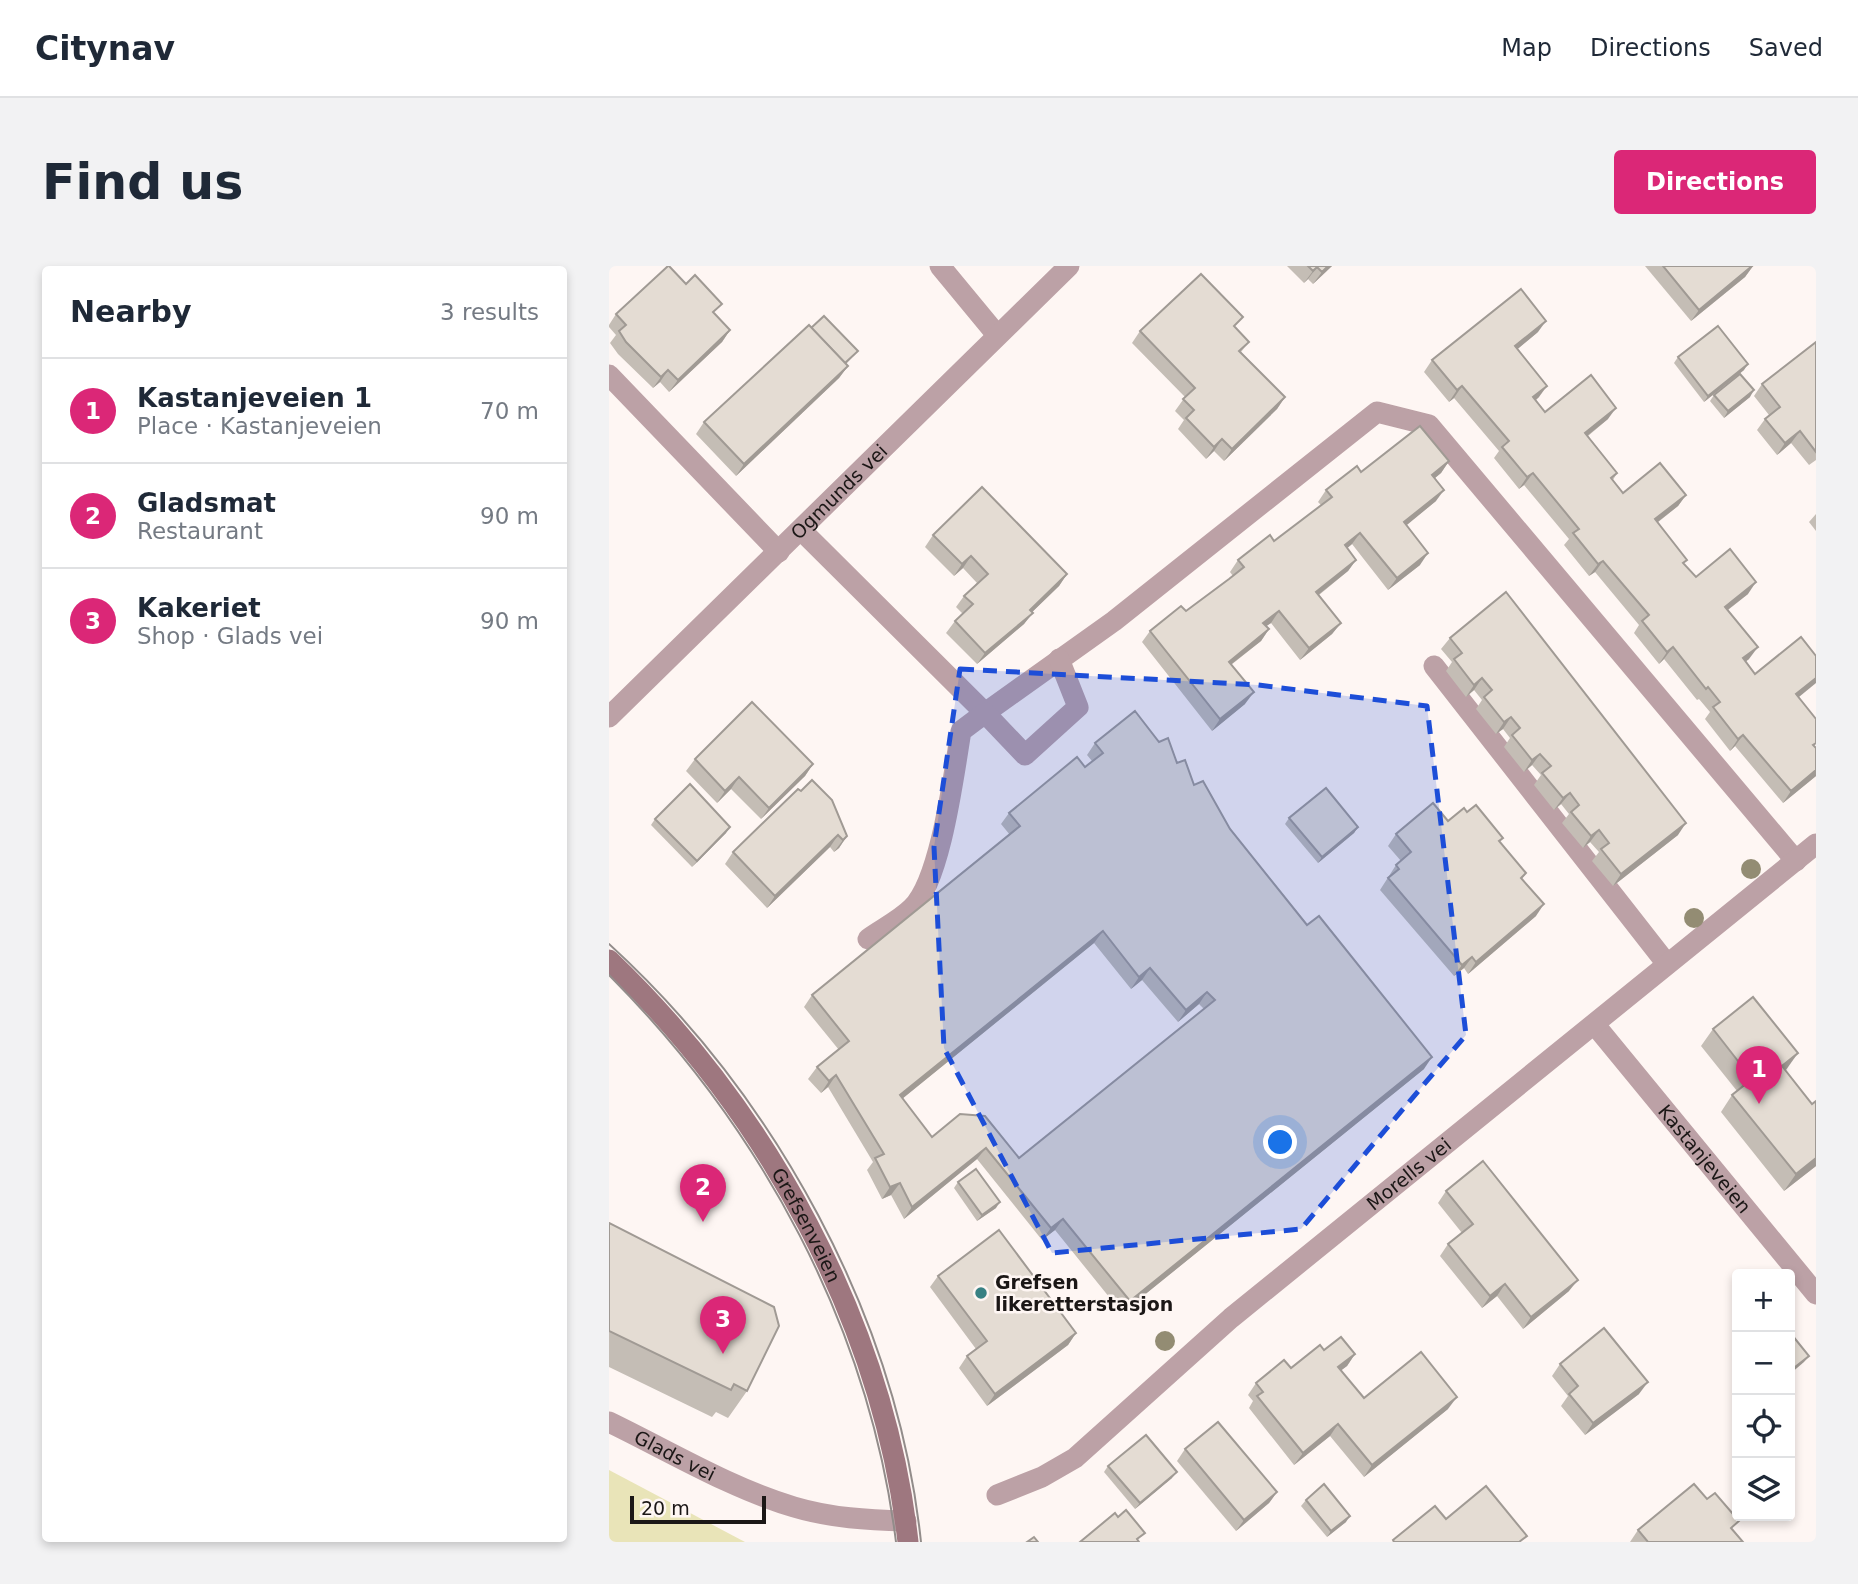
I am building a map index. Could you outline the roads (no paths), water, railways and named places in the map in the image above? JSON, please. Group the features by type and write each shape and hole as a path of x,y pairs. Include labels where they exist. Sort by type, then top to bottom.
{"main road":[{"name":"Grefsenveien","path":"609,960 673,1026 713,1076 769,1156 796,1202 821,1251 867,1366 886,1429 907,1532"}],"street":[{"path":"940,266 997,335"},
{"name":"Ogmunds vei","path":"609,717 1069,266"},
{"path":"609,375 779,552"},
{"path":"868,939 914,907 926,884 944,826 961,731 1114,621 1377,412 1429,425 1796,861"},
{"path":"801,530 1025,755 1077,707 1059,659"},
{"path":"1434,666 1667,964"},
{"name":"Morells vei","path":"997,1495 1042,1477 1075,1458 1231,1318 1816,844"},
{"name":"Kastanjeveien","path":"1595,1025 1816,1294"},
{"name":"Glads vei","path":"609,1422 715,1473 795,1507 907,1532"}],"tram line":[{"path":"609,944 669,1004 724,1070 774,1140 818,1215 856,1294 885,1375 908,1458 921,1542"},
{"path":"609,975 664,1034 714,1098 759,1165 799,1235 833,1308 861,1384 882,1462 896,1542"}],"place":[{"name":"Kastanjeveien 1","path":"1759,1104"},
{"name":"Gladsmat","path":"703,1222"},
{"name":"Grefsen likeretterstasjon","path":"981,1293"},
{"name":"Kakeriet","path":"723,1354"}]}
